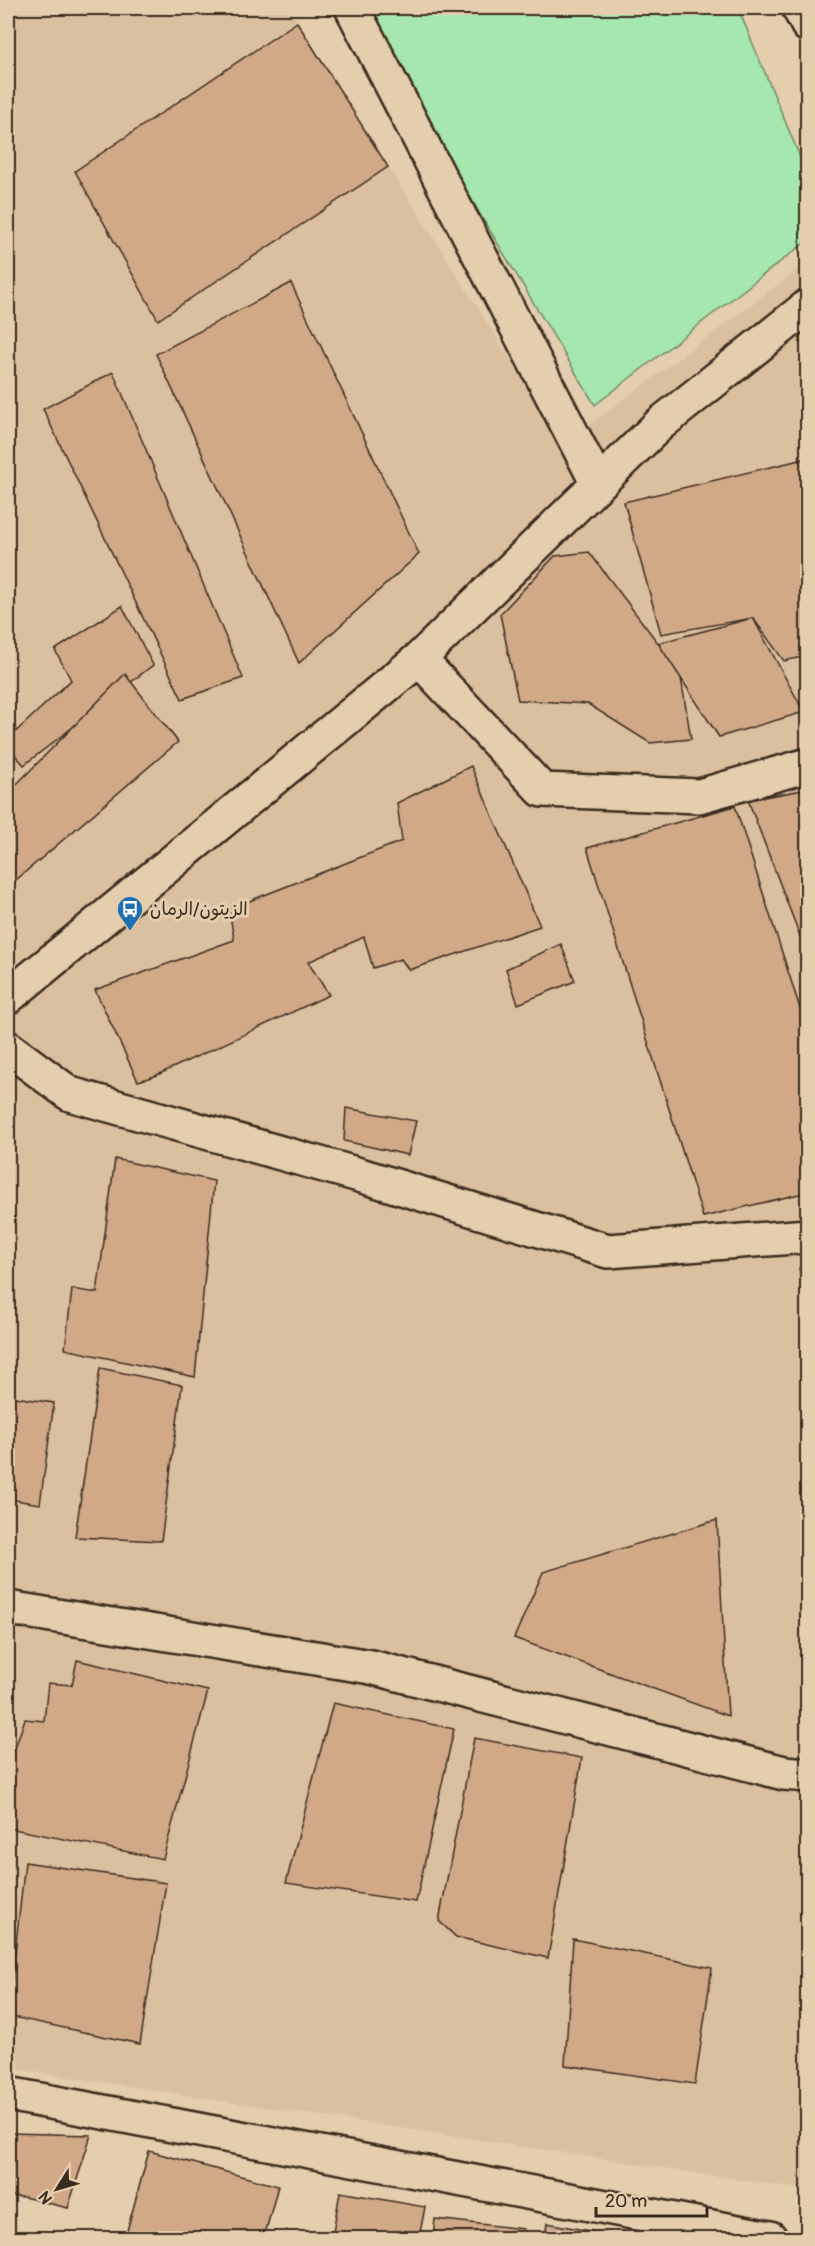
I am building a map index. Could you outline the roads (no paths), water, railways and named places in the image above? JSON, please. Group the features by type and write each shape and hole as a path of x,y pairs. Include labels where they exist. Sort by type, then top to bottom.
{"street":[{"path":"352,8 598,484"},
{"path":"799,8 807,25"},
{"path":"8,997 419,658 660,424 807,306"},
{"path":"419,658 542,790 699,796 807,765"},
{"path":"8,1048 70,1094 363,1176 608,1251 807,1236"},
{"path":"8,1608 370,1667 784,1773 807,1775"},
{"path":"8,2094 770,2238"}],"place":[{"name":"الزيتون/الرمان","path":"130,932"}]}
